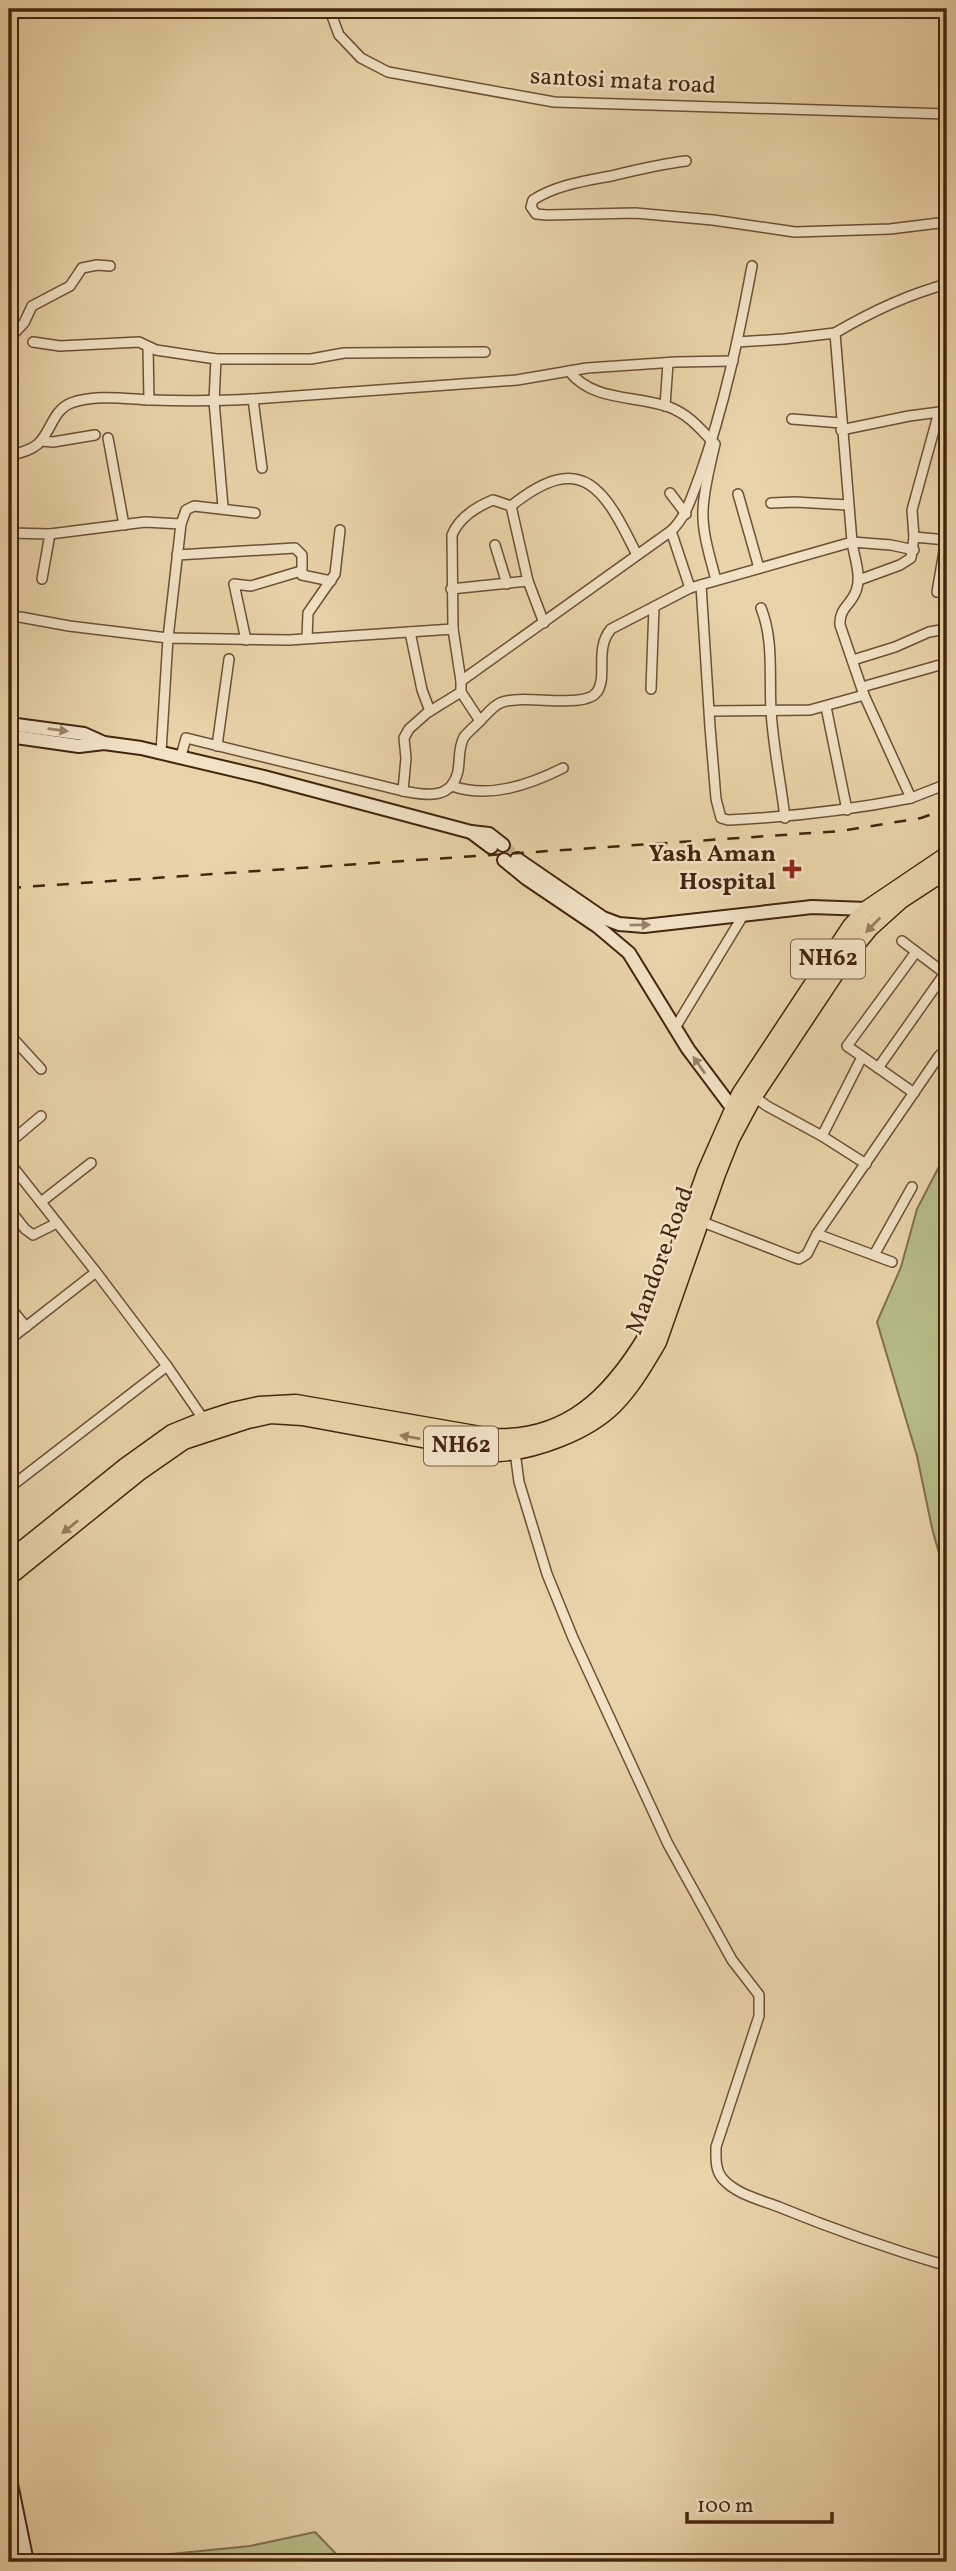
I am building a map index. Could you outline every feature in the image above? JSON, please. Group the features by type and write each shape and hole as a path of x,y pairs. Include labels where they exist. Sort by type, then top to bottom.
{"highway":[{"name":"Mandore Road","path":"9,1560 126,1466 172,1433 204,1420 259,1405 296,1403 492,1437 513,1438 533,1434 585,1411 601,1399 617,1382 647,1336 706,1171 748,1093 840,941 867,909 947,855"},
{"name":"Mandore Road","path":"748,1093 861,938 901,900 947,870"},
{"name":"Mandore Road","path":"9,1577 138,1473 184,1441 248,1420 271,1415 302,1417 487,1451 515,1452 542,1445 592,1421 612,1407 626,1391 658,1342 738,1114"}],"main road":[{"path":"9,724 85,734 104,743"},
{"path":"9,736 79,746 104,743 181,756 471,831 497,846"},
{"path":"738,1114 675,1028 625,948 526,878 511,860 603,918 619,924 644,926 812,906 867,909"},
{"path":"9,2474 27,2562"},
{"path":"9,2516 18,2562"}],"street":[{"name":"santosi mata road","path":"333,9 332,16 339,35 360,58 388,72 554,102 947,114"},
{"path":"686,161 652,165 568,185 540,195 533,200 531,207 536,214 635,213 713,220 795,232 890,229 947,222"},
{"path":"9,340 24,323 32,306 70,286 82,268 97,265 110,267"},
{"path":"461,681 671,531 685,514 712,441 733,361 752,266"},
{"path":"737,342 785,340 835,333 856,321 947,284"},
{"path":"835,333 848,505 859,580 854,595 839,616 840,625 863,691 911,798"},
{"path":"33,342 60,346 139,342 148,347 216,359 311,359 344,353 485,352"},
{"path":"148,347 149,400"},
{"path":"216,359 215,401 223,507"},
{"path":"9,456 26,452 41,441 57,413 72,402 104,398 215,401 253,399 517,380 569,371 668,363 733,361"},
{"path":"665,406 668,363"},
{"path":"569,371 600,393 665,406 687,415 715,444 703,512 705,534 716,580"},
{"path":"253,399 262,468"},
{"path":"793,419 841,426 943,412 912,510 914,550 911,558 900,565 859,580"},
{"path":"41,441 53,442 95,435"},
{"path":"108,438 124,525"},
{"path":"511,506 530,491 550,482 573,478 583,480 615,509 637,555"},
{"path":"670,493 685,514"},
{"path":"738,494 759,568"},
{"path":"480,721 461,692 453,629 450,548 455,528 476,509 487,502 499,501 511,506"},
{"path":"771,503 848,505"},
{"path":"511,506 528,581 544,623"},
{"path":"161,752 181,524 189,507 223,507 256,513"},
{"path":"9,533 50,534 145,522 181,524"},
{"path":"307,638 308,613 335,574 340,530"},
{"path":"671,531 690,588"},
{"path":"42,579 50,534"},
{"path":"914,537 947,540 937,592"},
{"path":"181,756 186,738 402,791 439,794 452,786 464,738 498,704 515,699 590,698 597,692 600,683 602,645 611,629 690,588 852,542 914,550"},
{"path":"495,545 508,584"},
{"path":"177,555 295,548 302,555 301,571 306,577 331,581"},
{"path":"246,640 234,584 251,586 301,571"},
{"path":"451,589 528,581"},
{"path":"701,585 716,799 721,818 785,818 847,810 911,798 947,784"},
{"path":"650,689 654,607"},
{"path":"761,608 766,620 774,751 785,818"},
{"path":"20,617 169,638 246,640 453,629"},
{"path":"853,660 895,647 929,632 947,629"},
{"path":"410,632 417,670 430,711"},
{"path":"217,746 229,659"},
{"path":"710,711 810,710 826,707 863,691 946,663 945,712"},
{"path":"402,791 406,758 404,738 409,729 430,711 461,692"},
{"path":"826,707 847,810"},
{"path":"452,786 472,791 509,789 563,768"},
{"path":"675,1028 744,914"},
{"path":"878,1068 946,974 902,941"},
{"path":"914,1093 847,1046 916,952"},
{"path":"9,1034 41,1069"},
{"path":"700,1221 799,1259 807,1254 817,1234 939,1056 947,1049"},
{"path":"822,1136 862,1057"},
{"path":"748,1093 767,1107 822,1136 866,1164"},
{"path":"9,1143 41,1116"},
{"path":"9,1162 96,1272 204,1420"},
{"path":"41,1202 91,1163"},
{"path":"874,1255 912,1187"},
{"path":"9,1209 33,1235 57,1223"},
{"path":"817,1234 892,1262"},
{"path":"9,1340 96,1272"},
{"path":"9,1306 26,1327"},
{"path":"9,1488 167,1366"},
{"path":"515,1452 519,1482 547,1574 595,1688 668,1844 732,1960 758,1995 759,2017 716,2147 716,2162 720,2175 739,2191 793,2213 865,2241 947,2266"}],"green space":[{"path":"947,1151 947,1582 917,1456 877,1322 901,1267 917,1209"},
{"path":"315,2532 344,2562 146,2562 151,2556 250,2546"}],"tunnel":[{"path":"503,845 517,859"}],"railway":[{"path":"9,888 841,831 921,818 947,809"}],"place":[{"name":"Yash Aman Hospital","path":"792,869"}]}
